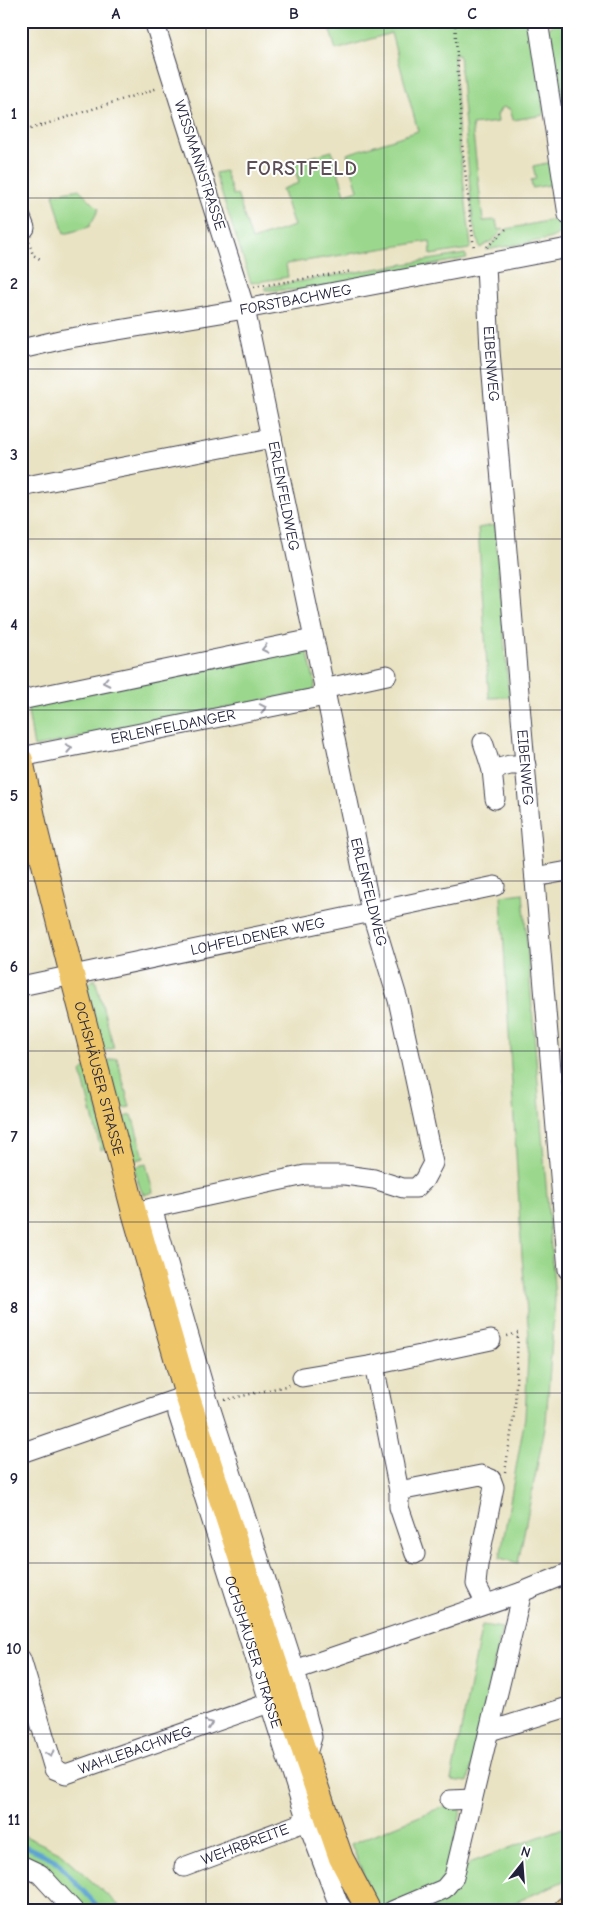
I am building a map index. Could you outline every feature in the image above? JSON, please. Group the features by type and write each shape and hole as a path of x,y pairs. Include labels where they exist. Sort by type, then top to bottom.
{"main road":[{"name":"OCHSHÄUSER STRASSE","path":"21,759 37,836 72,975 143,1210 182,1396 341,1858 369,1911"}],"street":[{"name":"WISSMANNSTRASSE","path":"154,21 245,309"},
{"path":"538,21 568,215"},
{"name":"FORSTBACHWEG","path":"21,350 64,339 245,309 568,248"},
{"name":"EIBENWEG","path":"486,264 490,351 568,1270"},
{"name":"ERLENFELDWEG","path":"143,1210 305,1176 345,1175 374,1179 404,1188 416,1188 424,1180 433,1163 398,1000 371,911 312,638 245,309"},
{"path":"21,487 272,438"},
{"path":"21,700 312,638"},
{"name":"ERLENFELDANGER","path":"21,759 324,692 387,675"},
{"path":"484,742 492,770 495,799"},
{"path":"492,770 526,765"},
{"path":"535,877 568,871"},
{"name":"LOHFELDENER WEG","path":"21,986 495,886"},
{"name":"OCHSHÄUSER STRASSE","path":"143,1210 210,1404 295,1670 312,1737 306,1757"},
{"path":"302,1377 374,1365 490,1340"},
{"path":"374,1365 399,1491 399,1507 415,1554"},
{"path":"21,1453 182,1396"},
{"name":"OCHSHÄUSER STRASSE","path":"182,1396 178,1414 307,1821 338,1903 344,1911"},
{"path":"399,1491 481,1475 491,1479 494,1487 478,1565 476,1584 486,1604"},
{"path":"295,1670 522,1592 568,1573"},
{"path":"392,1911 444,1889 454,1877 522,1592"},
{"name":"WAHLEBACHWEG","path":"21,1659 28,1710 54,1769 66,1774 270,1703"},
{"path":"490,1731 568,1707"},
{"path":"450,1800 472,1799"},
{"name":"WEHRBREITE","path":"184,1867 307,1821"},
{"path":"21,1865 40,1874 74,1911"}],"path":[{"path":"455,21 462,143 474,251 486,248 506,229"},
{"path":"21,132 174,83"},
{"path":"23,223 33,255 42,260"},
{"path":"238,289 356,270"},
{"path":"490,1340 518,1334 518,1371 505,1472 491,1479"},
{"path":"210,1404 287,1386 302,1377"}],"green space":[{"path":"327,21 533,21 544,115 513,120 510,109 502,107 497,115 498,122 472,125 483,221 496,220 498,230 504,229 493,240 480,248 473,223 459,54 454,54 459,143 471,246 469,249 431,255 430,241 286,264 288,277 251,283 215,173 225,171 233,195 237,194 252,240 294,226 282,189 299,183 293,162 332,151 345,194 358,190 347,154 418,131 391,33 336,50"},
{"path":"556,21 568,21 568,163 547,31"},
{"path":"552,162 556,184 532,188 531,180 536,179 533,166"},
{"path":"79,189 99,209 89,227 64,234 53,194"},
{"path":"562,218 559,234 549,239 486,250 507,229"},
{"path":"465,254 467,258 306,290 265,290 266,287"},
{"path":"495,525 509,697 489,698 478,528"},
{"path":"302,647 307,650 315,684 314,690 34,747 27,705"},
{"path":"523,893 555,1299 546,1422 518,1563 500,1558 525,1417 529,1335 522,1257 501,896"},
{"path":"95,979 114,1048 103,1051 86,986"},
{"path":"117,1058 130,1107 119,1109 106,1061"},
{"path":"87,1066 107,1147 101,1150 81,1072"},
{"path":"132,1115 144,1158 132,1161 122,1118"},
{"path":"146,1164 153,1192 144,1195 134,1167"},
{"path":"482,1625 502,1628 468,1782 451,1780"},
{"path":"462,1805 448,1875 441,1886 378,1909 351,1844 442,1807"},
{"path":"568,1826 568,1879 496,1911 414,1911 472,1862"},
{"path":"21,1834 59,1852 125,1911 83,1911 47,1873 21,1859"}],"waterway":[{"path":"21,1844 55,1860 102,1911"}],"district":[{"name":"FORSTFELD","path":"302,168"}]}
